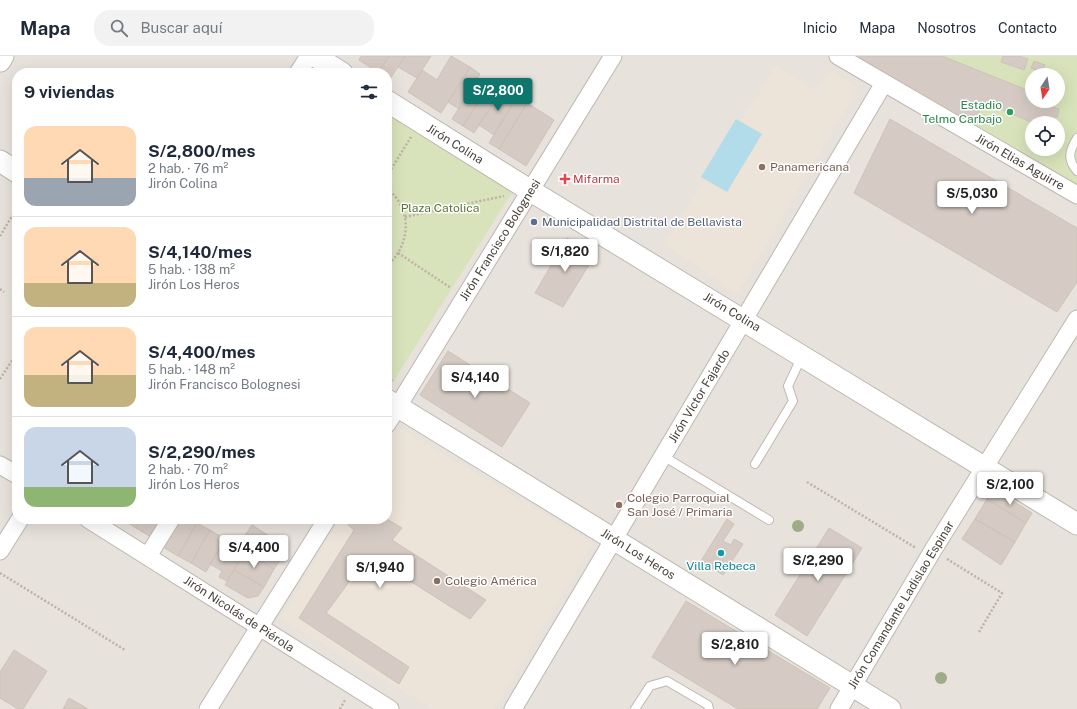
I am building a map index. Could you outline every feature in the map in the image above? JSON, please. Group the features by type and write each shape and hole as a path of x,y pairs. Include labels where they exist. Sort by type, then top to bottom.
{"street":[{"path":"0,61 3,56"},
{"path":"301,68 309,56"},
{"path":"315,56 334,68"},
{"name":"Jirón Francisco Bolognesi","path":"392,408 464,297 613,56"},
{"name":"Jirón Elias Aguirre","path":"838,56 1077,196"},
{"name":"Jirón Víctor Fajardo","path":"512,709 884,83"},
{"name":"Jirón Colina","path":"392,104 1077,524"},
{"path":"0,161 12,169"},
{"name":"Jirón Comandante Ladislao Espinar","path":"839,709 931,553 1077,319"},
{"name":"Jirón Los Heros","path":"392,411 614,539 890,709"},
{"path":"0,465 12,472"},
{"path":"0,550 17,524"},
{"name":"Jirón Nicolás de Piérola","path":"96,524 390,709"},
{"path":"148,556 168,524"},
{"path":"208,709 324,524"}],"lane":[{"path":"1077,138 1072,145 1069,154 1072,166 1077,171"},
{"path":"755,464 793,401 788,386 802,356"},
{"path":"663,456 769,520"},
{"path":"635,709 650,686 667,681 708,705 709,709"}],"path":[{"path":"392,168 420,122"},
{"path":"405,217 531,190"},
{"path":"392,193 397,198 405,217 406,226 403,245 392,260"},
{"path":"0,236 12,216"},
{"path":"398,253 464,297"},
{"path":"0,289 4,292"},
{"path":"0,379 12,361"},
{"path":"807,482 1002,593 979,632"},
{"path":"0,573 125,650"}],"shaded area":[{"path":"0,56 1077,56 1077,709 0,709"},
{"name":"Panamericana","path":"776,65 817,91 830,70 858,88 737,294 664,244"},
{"name":"Colegio América","path":"396,426 593,543 494,709 433,709 281,619 337,524 392,524 392,432"}],"green space":[{"name":"Estadio Telmo Carbajo","path":"846,56 1077,56 1077,189"},
{"name":"Plaza Catolica","path":"392,116 513,191 392,382"}],"water":[{"path":"736,119 762,134 727,192 701,177"}],"building":[{"path":"361,56 389,56 381,68 372,68 359,60"},
{"path":"389,56 405,56 392,76 392,68 381,68"},
{"path":"405,56 431,56 417,78 398,67"},
{"path":"451,56 470,67 441,113 408,92 422,70 437,80"},
{"path":"851,56 942,56 1025,89 1025,108 1059,109 1057,116 1025,116 1025,120 984,102 972,127"},
{"path":"1003,56 1019,56 1028,59 1024,70 1001,62"},
{"path":"1034,61 1045,65 1044,68 1031,68"},
{"path":"470,67 480,74 459,109 448,102"},
{"path":"492,81 503,88 474,133 463,126"},
{"path":"476,82 487,89 463,126 452,119"},
{"path":"503,88 517,97 494,135 479,125"},
{"path":"517,97 527,103 499,149 489,143"},
{"path":"527,103 554,120 526,166 499,149"},
{"path":"890,119 1077,228 1077,282 1057,312 854,193"},
{"path":"567,238 595,255 563,307 535,293"},
{"path":"448,351 530,403 502,447 420,395"},
{"path":"997,491 1032,513 1026,523 987,499 991,492"},
{"path":"987,499 1026,523 1015,542 975,519"},
{"name":"Villa Rebeca","path":"727,519 734,524 723,541 731,545 734,539 743,544 723,575 701,561"},
{"path":"975,519 1015,542 1001,565 962,539"},
{"path":"392,522 402,528 392,540 486,600 470,619 369,555 326,613 409,667 399,684 299,618 354,530 348,525 392,524"},
{"path":"130,524 138,524 136,528"},
{"path":"138,524 159,524 151,537 136,528"},
{"path":"177,524 196,524 178,556 163,547"},
{"path":"196,524 210,530 191,563 178,556"},
{"path":"252,525 277,541 270,552 281,559 274,569 238,546"},
{"path":"829,528 862,548 807,636 775,615"},
{"path":"210,530 225,539 206,572 191,563"},
{"path":"225,539 245,551 227,581 219,577 222,571 210,564"},
{"path":"245,551 274,569 264,587 234,570"},
{"path":"234,570 264,587 258,596 248,598 225,585"},
{"path":"686,601 830,688 817,709 738,709 652,657"},
{"path":"14,650 47,671 23,709 18,709 0,698 0,672"},
{"path":"69,698 88,709 63,709"}],"place":[{"name":"Estadio Telmo Carbajo","path":"1010,112"},
{"name":"Panamericana","path":"762,167"},
{"name":"Mifarma","path":"565,179"},
{"name":"Municipalidad Distrital de Bellavista","path":"534,222"},
{"name":"Colegio Parroquial San José / Primaria","path":"619,505"},
{"name":"Villa Rebeca","path":"721,553"},
{"name":"Colegio América","path":"437,581"}]}
